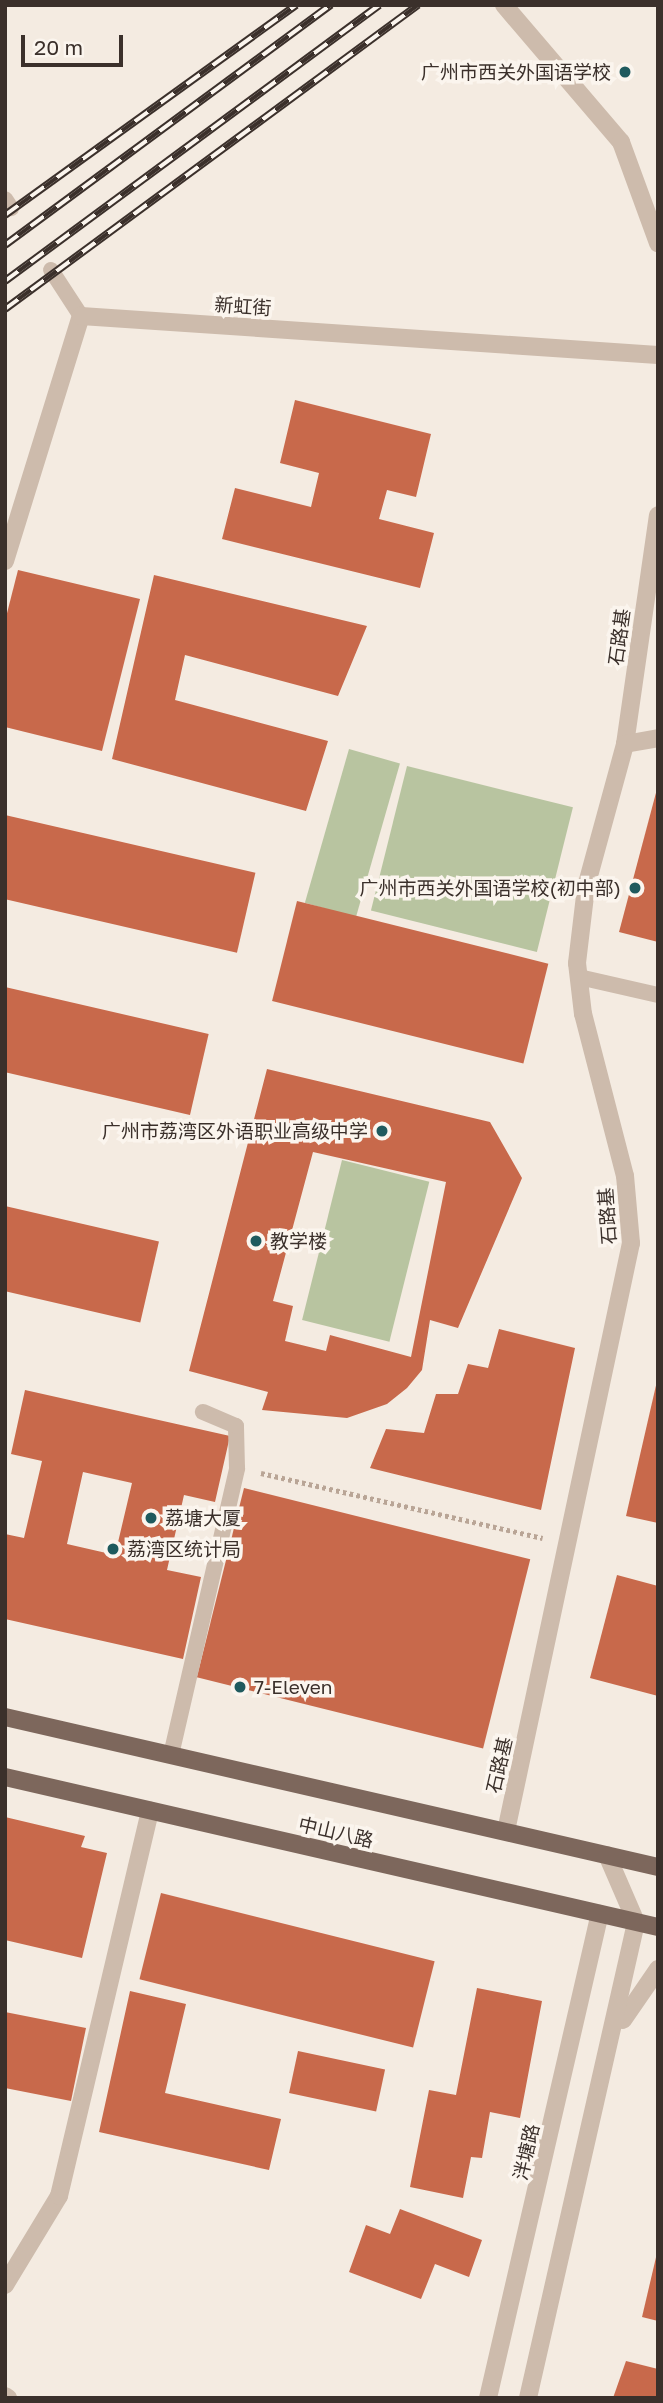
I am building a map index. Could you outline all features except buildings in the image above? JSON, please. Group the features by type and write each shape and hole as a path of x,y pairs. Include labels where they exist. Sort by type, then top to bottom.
{"main road":[{"name":"中山八路","path":"5,1717 658,1867"},
{"name":"中山八路","path":"5,1777 658,1927"}],"street":[{"path":"505,5 621,142 658,243"},
{"path":"5,561 81,316"},
{"name":"新虹街","path":"81,316 658,355"},
{"name":"石路基","path":"506,1831 570,1544 631,1243 625,1176 579,977 586,887 625,744 658,515"},
{"path":"625,744 658,738"},
{"path":"5,2285 59,2196 150,1811"},
{"path":"528,2398 610,2049 635,1922 607,1855"},
{"name":"泮塘路","path":"488,2398 600,1914"},
{"path":"610,2049 628,2007 658,1969"}],"lane":[{"path":"51,270 81,316"},
{"path":"579,977 658,995"},
{"path":"171,1755 237,1468 236,1426 203,1412"}],"path":[{"path":"237,1468 570,1544"}],"green space":[{"path":"349,749 400,764 356,917 305,903"},
{"path":"407,766 573,807 537,952 371,911"},
{"path":"342,1160 429,1182 389,1342 302,1320"}],"railway":[{"path":"5,215 296,5"},
{"path":"5,245 331,5"},
{"path":"5,281 379,5"},
{"path":"5,309 418,5"}],"place":[{"name":"广州市西关外国语学校","path":"625,72"},
{"name":"广州市西关外国语学校(初中部)","path":"635,888"},
{"name":"广州市荔湾区外语职业高级中学","path":"382,1131"},
{"name":"教学楼","path":"256,1241"},
{"name":"荔塘大厦","path":"151,1518"},
{"name":"荔湾区统计局","path":"113,1549"},
{"name":"7-Eleven","path":"240,1687"}]}
